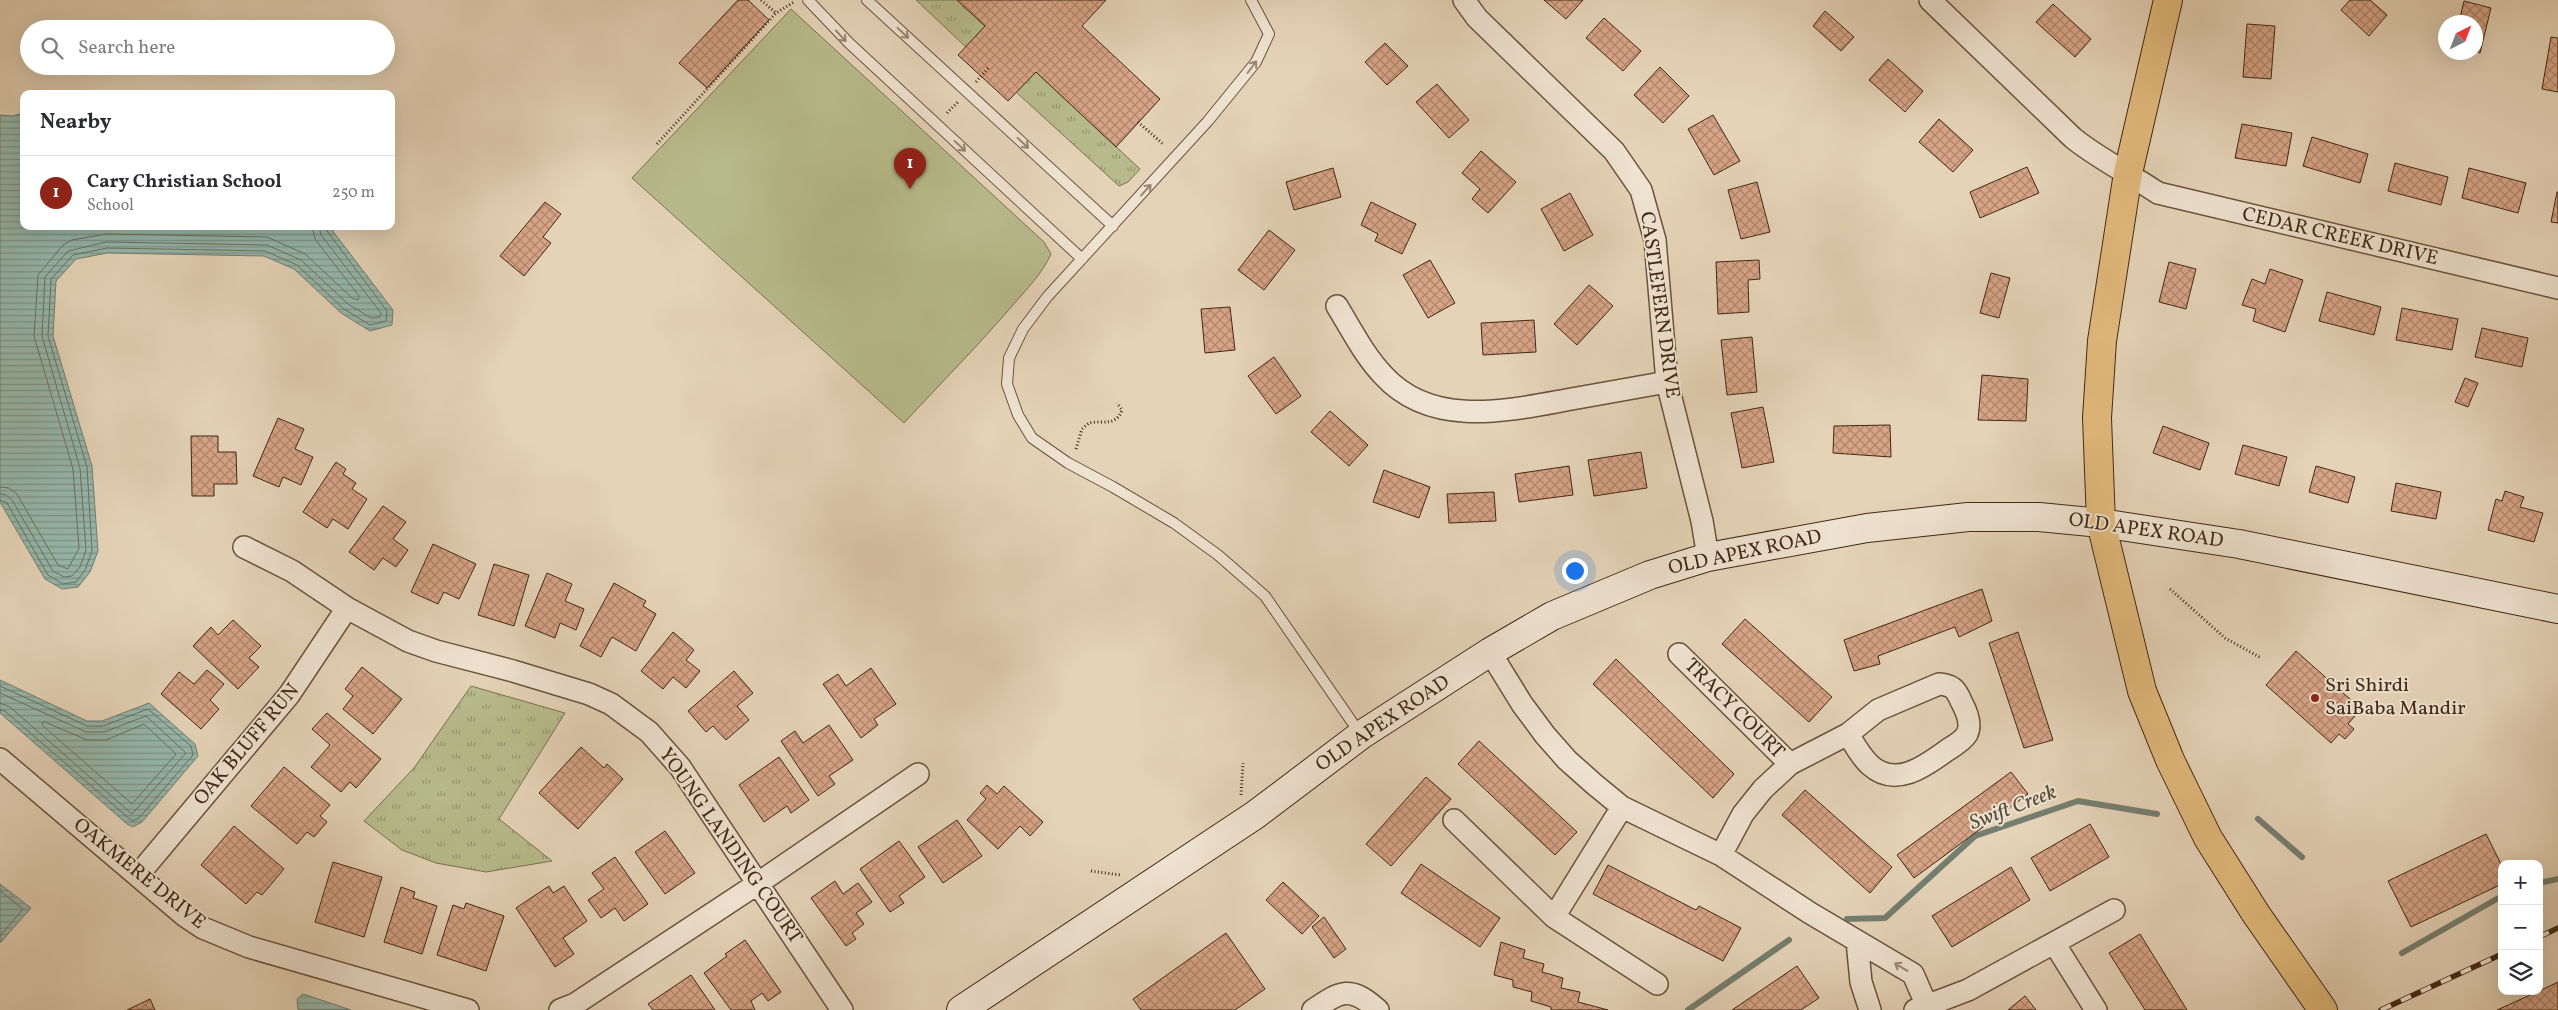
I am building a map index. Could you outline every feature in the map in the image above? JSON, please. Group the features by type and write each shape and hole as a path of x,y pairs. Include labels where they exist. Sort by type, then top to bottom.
{"main road":[{"path":"2168,0 2128,173 2102,341 2097,418 2101,523 2142,691 2170,760 2208,838 2256,914 2323,1010"},
{"name":"OLD APEX ROAD","path":"961,1010 1255,815 1361,736 1490,652 1552,616 1650,575 1708,557 1867,528 1968,517 2039,517 2101,523 2239,544 2558,609"}],"street":[{"name":"CASTLEFERN DRIVE","path":"1464,0 1477,18 1614,151 1641,190 1655,240 1667,382 1703,528 1708,557"},
{"name":"CEDAR CREEK DRIVE","path":"1930,0 2073,138 2094,155 2128,173 2158,194 2558,288"},
{"path":"1337,306 1365,352 1384,377 1422,402 1444,409 1491,412 1667,382"},
{"name":"YOUNG LANDING COURT","path":"244,547 292,571 347,608 408,641 429,649 589,694 624,713 649,732 680,767 842,1010"},
{"name":"OAK BLUFF RUN","path":"138,875 289,695 347,608"},
{"path":"1490,652 1522,704 1545,735 1567,760 1622,807 1721,855 1913,974 1921,1008 1968,990 2114,910"},
{"name":"TRACY COURT","path":"1679,654 1790,764"},
{"path":"1721,855 1743,814 1763,788 1790,764 1848,734 1878,710 1939,684 1948,684 1956,690 1969,722 1967,733 1962,740 1913,772 1895,776 1882,773 1870,766 1848,734"},
{"name":"OAKMERE DRIVE","path":"0,759 185,916 220,936 468,1010"},
{"path":"560,1010 591,994 918,774"},
{"path":"1554,917 1622,807"},
{"path":"1454,820 1554,917 1657,984"},
{"path":"1857,941 1861,982 1870,1010"},
{"path":"2054,943 2096,1010"},
{"path":"1313,1010 1338,993 1353,994 1366,998 1378,1010"}],"lane":[{"path":"808,0 849,43 1082,259"},
{"path":"867,0 1113,226"},
{"path":"1252,0 1269,34 1256,62 1208,122 1047,297 1022,329 1010,358 1007,384 1018,415 1032,438 1068,463 1174,523 1218,555 1265,596 1361,736"}],"path":[{"path":"761,0 776,13"},
{"path":"657,144 776,13 795,1"},
{"path":"976,83 989,68"},
{"path":"944,116 960,100"},
{"path":"1138,122 1163,144"},
{"path":"1076,449 1082,429 1089,423 1110,423 1120,416 1122,410 1117,403"},
{"path":"2170,589 2225,638 2261,658"}],"green space":[{"path":"916,0 957,0 985,26 966,47"},
{"path":"791,9 1044,242 1051,254 1028,288 986,336 904,423 632,178"},
{"path":"1036,72 1140,169 1128,182 1119,186 1016,92"},
{"path":"471,686 565,713 499,819 552,861 486,872 436,863 402,850 364,821 414,768"}],"water":[{"path":"20,114 20,230 332,230 393,310 392,325 370,331 341,313 294,269 264,256 107,253 76,259 56,281 53,336 92,466 98,551 90,572 78,587 62,589 45,579 0,502 0,115 12,116"},
{"path":"0,680 87,721 102,721 149,703 195,744 198,756 142,822 133,827 127,824 0,713"},
{"path":"0,884 31,908 0,943"},
{"path":"303,994 351,1010 298,1010 297,999"}],"building":[{"path":"738,0 748,0 769,20 707,88 679,63"},
{"path":"957,0 1106,0 1082,26 1160,99 1116,147 1036,72 1008,101 958,55 985,26"},
{"path":"1544,0 1583,0 1566,19"},
{"path":"2350,0 2370,0 2387,15 2369,36 2341,10"},
{"path":"2464,1 2491,8 2483,41 2483,15 2461,15"},
{"path":"2053,4 2091,39 2075,57 2036,22"},
{"path":"1825,11 1854,37 1841,51 1813,26"},
{"path":"1604,18 1641,51 1623,71 1586,38"},
{"path":"2247,24 2275,26 2271,79 2243,77"},
{"path":"2551,37 2558,38 2558,92 2542,89"},
{"path":"1385,43 1408,66 1387,85 1365,62"},
{"path":"1888,59 1923,91 1905,112 1869,80"},
{"path":"1660,67 1689,96 1663,123 1634,95"},
{"path":"1437,84 1469,120 1449,138 1416,102"},
{"path":"1713,115 1740,161 1714,175 1688,129"},
{"path":"1939,119 1973,150 1953,172 1919,142"},
{"path":"2242,124 2292,133 2286,166 2235,158"},
{"path":"2312,137 2368,154 2360,183 2303,166"},
{"path":"1481,151 1516,182 1488,213 1472,199 1480,189 1462,173"},
{"path":"2395,163 2448,177 2441,205 2388,191"},
{"path":"2027,167 2039,193 1980,218 1970,192"},
{"path":"1333,168 1341,197 1294,210 1286,182"},
{"path":"2469,168 2526,183 2518,213 2462,198"},
{"path":"1757,182 1770,232 1741,239 1728,190"},
{"path":"2558,192 2558,223 2551,222"},
{"path":"1570,193 1593,235 1564,251 1541,209"},
{"path":"545,202 561,214 543,237 551,243 524,276 500,256"},
{"path":"1371,202 1416,224 1402,254 1375,241 1378,234 1361,225"},
{"path":"1269,230 1295,250 1264,290 1238,270"},
{"path":"1430,260 1455,303 1428,318 1403,275"},
{"path":"1759,260 1760,279 1748,280 1749,312 1718,314 1716,262"},
{"path":"2169,262 2196,269 2186,309 2159,302"},
{"path":"2270,269 2303,280 2285,332 2253,321 2256,309 2242,305 2252,279 2265,284"},
{"path":"1991,273 2010,278 1999,318 1980,313"},
{"path":"1589,285 1613,306 1577,345 1554,324"},
{"path":"2327,292 2381,307 2374,335 2319,321"},
{"path":"1230,307 1235,350 1205,353 1201,309"},
{"path":"2402,308 2458,319 2452,350 2396,340"},
{"path":"1534,320 1536,352 1483,355 1481,323"},
{"path":"2482,328 2528,338 2522,367 2475,357"},
{"path":"1752,337 1757,392 1727,395 1721,340"},
{"path":"1274,357 1301,396 1276,414 1248,376"},
{"path":"1982,375 2028,379 2026,421 1978,420"},
{"path":"2465,378 2478,383 2468,407 2455,402"},
{"path":"1763,407 1774,462 1742,468 1731,413"},
{"path":"1330,411 1368,445 1349,466 1311,432"},
{"path":"278,418 304,429 295,449 313,457 301,485 283,477 279,487 253,476"},
{"path":"1890,425 1891,457 1833,453 1834,426"},
{"path":"2163,426 2209,443 2200,470 2153,453"},
{"path":"191,436 218,436 218,452 236,452 237,484 214,484 214,496 192,496"},
{"path":"2243,445 2287,457 2279,486 2235,474"},
{"path":"1641,452 1647,488 1594,496 1588,460"},
{"path":"336,462 346,469 343,474 356,483 352,489 367,499 348,529 333,519 327,528 303,512"},
{"path":"1569,466 1573,495 1519,502 1515,474"},
{"path":"2316,466 2355,477 2348,503 2309,492"},
{"path":"1384,470 1430,487 1419,518 1373,502"},
{"path":"2396,483 2441,492 2436,519 2391,511"},
{"path":"2505,491 2524,497 2520,507 2543,513 2534,542 2488,530 2496,499 2502,501"},
{"path":"1494,492 1496,521 1449,523 1447,494"},
{"path":"383,506 406,522 393,539 408,550 396,567 383,558 374,570 349,552"},
{"path":"433,544 476,564 459,599 444,592 438,604 411,592"},
{"path":"494,564 529,575 514,626 478,615"},
{"path":"547,573 572,584 565,601 584,609 576,630 560,623 555,638 525,626"},
{"path":"614,583 646,601 643,606 656,614 636,651 612,637 601,657 580,646"},
{"path":"1982,589 1992,621 1959,637 1955,627 1878,656 1880,664 1854,671 1844,640"},
{"path":"1745,619 1832,697 1809,722 1722,644"},
{"path":"233,620 261,646 249,658 259,667 238,689 193,646 211,627 218,635"},
{"path":"673,632 694,650 686,660 700,671 686,688 673,677 663,689 641,671"},
{"path":"2018,632 2053,740 2024,748 1989,643"},
{"name":"Sri Shirdi SaiBaba Mandir","path":"2296,651 2351,700 2345,707 2355,716 2348,724 2354,729 2345,739 2339,734 2331,743 2266,685"},
{"path":"1616,659 1734,774 1713,798 1593,684"},
{"path":"362,667 402,699 373,734 343,709 353,696 345,689"},
{"path":"871,668 896,704 874,719 878,725 861,738 823,684 838,674 846,686"},
{"path":"207,670 224,684 210,700 219,709 201,729 161,694 179,672 194,684"},
{"path":"734,671 753,693 737,706 749,720 726,740 713,726 706,732 688,711"},
{"path":"327,713 381,759 356,788 350,782 341,792 311,767 330,745 312,729"},
{"path":"829,725 853,760 829,776 835,784 818,796 781,741 795,731 803,743"},
{"path":"1479,741 1577,832 1555,855 1458,764"},
{"path":"581,747 604,768 607,764 623,779 578,829 539,793"},
{"path":"779,757 809,800 791,813 787,806 764,822 739,785"},
{"path":"284,767 330,805 320,816 327,822 314,837 307,832 297,844 251,806"},
{"path":"2011,772 2028,794 1914,878 1897,855"},
{"path":"1426,777 1451,799 1391,866 1366,844"},
{"path":"987,785 997,794 1004,786 1043,822 1030,836 1020,826 998,849 967,820 986,799 980,793"},
{"path":"1805,790 1892,867 1870,893 1782,815"},
{"path":"957,820 982,856 943,883 918,847"},
{"path":"2090,824 2109,857 2050,891 2031,858"},
{"path":"234,826 284,869 262,895 257,892 246,904 201,865"},
{"path":"665,831 695,873 665,894 635,852"},
{"path":"2486,834 2499,860 2498,886 2411,927 2388,881"},
{"path":"899,841 925,877 899,896 904,903 890,912 860,869"},
{"path":"615,857 648,904 624,921 615,908 601,918 588,900 604,889 592,873"},
{"path":"333,862 382,877 364,937 315,922"},
{"path":"1421,864 1500,918 1480,947 1401,893"},
{"path":"1608,865 1696,910 1699,906 1741,928 1723,961 1593,894"},
{"path":"2011,867 2030,900 1952,947 1932,916"},
{"path":"835,881 843,894 858,883 872,902 856,913 864,924 852,933 856,939 846,946 811,898"},
{"path":"1283,882 1319,916 1302,934 1266,900"},
{"path":"549,886 553,893 564,886 587,921 563,938 574,954 555,967 516,908"},
{"path":"401,887 415,892 413,898 437,906 422,954 384,942"},
{"path":"466,903 504,916 486,971 437,955 453,905 464,909"},
{"path":"1324,917 1346,949 1334,958 1312,927"},
{"path":"1226,933 1265,989 1235,1010 1141,1010 1133,999"},
{"path":"2140,934 2187,1010 2145,1010 2109,953"},
{"path":"745,940 781,992 768,1001 762,993 751,1001 755,1010 731,1010 704,973 727,956 725,954"},
{"path":"1501,942 1525,950 1523,958 1544,964 1542,972 1563,978 1561,988 1580,992 1578,1002 1608,1010 1551,1010 1551,1007 1531,1001 1532,992 1513,987 1513,980 1494,975"},
{"path":"1797,966 1819,998 1801,1010 1732,1010"},
{"path":"691,975 715,1010 653,1010 648,1004"},
{"path":"2558,982 2558,1010 2497,1010 2530,995 2543,995 2543,989"},
{"path":"2025,996 2036,1010 2008,1010"},
{"path":"150,999 155,1010 127,1010"}],"waterway":[{"name":"Swift Creek","path":"1847,919 1885,918 1975,836 2078,801 2157,814"},
{"name":"Swift Creek","path":"2258,819 2302,857"},
{"name":"Swift Creek","path":"2543,882 2558,879"},
{"name":"Swift Creek","path":"2402,953 2498,898"},
{"name":"Swift Creek","path":"1688,1010 1789,940"}],"railway":[{"path":"2543,935 2558,928"},
{"path":"2381,1010 2498,956"}],"place":[{"name":"Cary Christian School","path":"910,189"},
{"name":"Sri Shirdi SaiBaba Mandir","path":"2315,698"}]}
